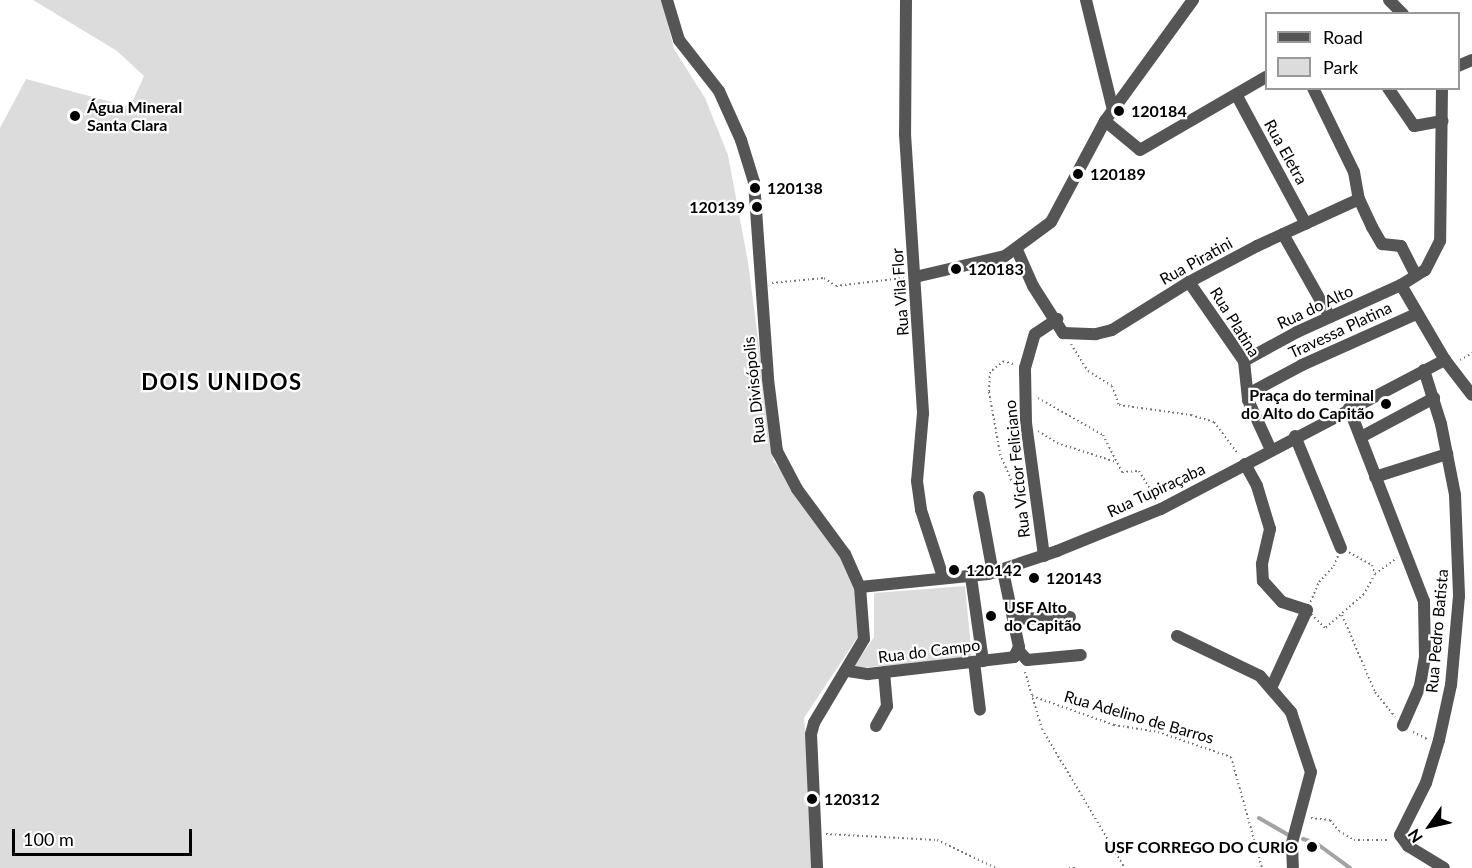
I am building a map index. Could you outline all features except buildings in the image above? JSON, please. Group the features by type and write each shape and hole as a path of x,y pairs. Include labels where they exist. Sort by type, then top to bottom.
{"street":[{"name":"Rua Divisópolis","path":"667,0 679,40 719,91 741,140 759,217 760,283 777,451 796,489 845,554 860,588 864,639 848,671 814,723 811,734 817,868"},
{"name":"Rua Vila Flor","path":"906,0 906,134 923,413 918,500 943,578"},
{"path":"1086,0 1113,110"},
{"path":"915,277 996,259 1017,250 1051,222 1105,121 1193,0"},
{"path":"1389,0 1401,12"},
{"path":"1105,121 1140,150 1237,96 1265,78"},
{"path":"1314,90 1354,172 1359,199 1382,244 1399,244 1416,275"},
{"path":"1389,90 1414,126 1443,121"},
{"name":"Rua do Alto","path":"1244,361 1330,317 1401,285 1432,262 1440,241 1442,90"},
{"name":"Rua Eletra","path":"1237,96 1306,224"},
{"name":"Rua Piratini","path":"1066,335 1112,330 1189,282 1283,234 1359,199"},
{"path":"1283,234 1330,317"},
{"path":"1017,250 1033,286 1066,335"},
{"name":"Rua Platina","path":"1189,282 1244,361 1253,416 1271,450"},
{"path":"1401,285 1445,360 1472,394"},
{"name":"Travessa Platina","path":"1248,394 1302,365 1416,314"},
{"name":"Rua Victor Feliciano","path":"1044,556 1026,422 1024,368 1035,334 1057,319"},
{"name":"Rua Tupiraçaba","path":"860,588 971,577 998,572 1044,556 1163,508 1295,436 1445,360"},
{"name":"Rua Pedro Batista","path":"1401,839 1403,826 1426,783 1438,743 1451,685 1459,596 1459,539 1447,454 1434,398 1424,370"},
{"path":"1361,437 1434,398"},
{"path":"1349,408 1424,601 1427,629 1420,686 1403,725"},
{"path":"1295,436 1341,548"},
{"path":"1375,477 1447,454"},
{"path":"1245,464 1268,520 1263,581 1282,602 1307,610 1272,686"},
{"path":"979,497 998,572 1015,619 1017,654 1027,660 1081,655"},
{"path":"971,577 980,710"},
{"path":"1015,619 1070,618"},
{"path":"1177,636 1260,676 1272,686 1291,712 1311,772 1302,818 1292,843 1293,868"},
{"name":"Rua do Campo","path":"848,671 884,672 1017,654"},
{"path":"876,726 887,706 884,672"},
{"path":"1401,839 1444,868"}],"path":[{"path":"760,283 824,278 836,286 915,277"},
{"path":"1066,335 1088,371 1112,386 1119,405 1191,415 1214,422 1245,464"},
{"path":"1024,368 1004,361 990,372 989,392 1000,454 1012,482 1034,487"},
{"path":"1025,382 1052,410 1103,435 1122,472 1138,471 1163,508"},
{"path":"1026,422 1057,443 1118,463"},
{"path":"1375,574 1372,565 1341,548 1334,566 1319,582 1307,610 1325,628 1364,594 1375,574 1388,562 1405,555"},
{"path":"1342,615 1383,706 1403,725 1423,738 1438,743"},
{"path":"1017,654 1042,729 1125,868"},
{"name":"Rua Adelino de Barros","path":"1032,696 1114,725 1158,732 1231,757 1262,868"},
{"path":"1302,818 1330,820 1339,831 1354,840 1401,839"},
{"path":"814,833 938,840 996,868"},
{"path":"1069,868 1075,868"}],"green space":[{"path":"33,0 662,0 674,49 705,98 728,155 748,262 774,462 829,526 857,570 863,629 804,718 817,868 0,868 0,128 26,79 130,107 144,76 117,51"},
{"path":"965,586 972,659 858,668 855,665 874,637 874,593"}],"waterway":[{"path":"1259,818 1288,835"},
{"path":"1303,839 1316,843 1350,868"}],"place":[{"name":"120184","path":"1119,111"},
{"name":"Água Mineral Santa Clara","path":"75,116"},
{"name":"120189","path":"1078,174"},
{"name":"120138","path":"755,188"},
{"name":"120139","path":"757,207"},
{"name":"120183","path":"956,269"},
{"name":"Praça do terminal do Alto do Capitão","path":"1386,404"},
{"name":"120142","path":"954,570"},
{"name":"120143","path":"1034,578"},
{"name":"USF Alto do Capitão","path":"991,616"},
{"name":"120312","path":"812,799"},
{"name":"USF CORREGO DO CURIO","path":"1312,847"}],"district":[{"name":"DOIS UNIDOS","path":"222,382"}]}
